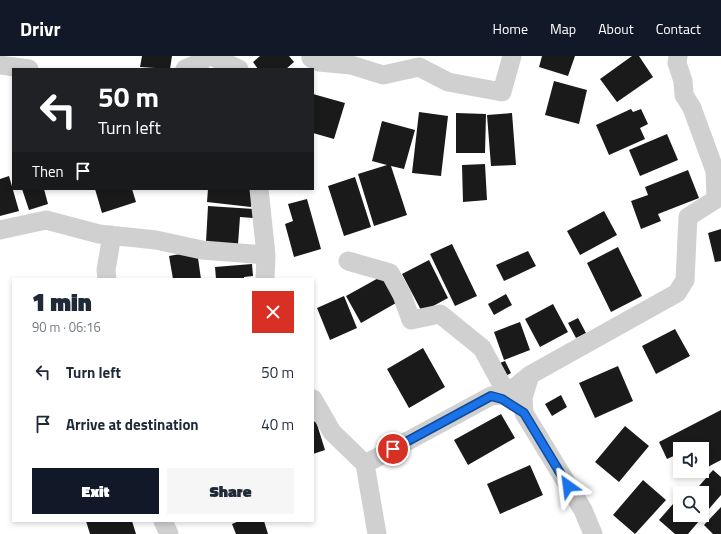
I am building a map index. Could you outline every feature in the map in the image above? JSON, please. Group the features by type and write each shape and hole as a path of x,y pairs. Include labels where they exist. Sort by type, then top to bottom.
{"street":[{"path":"187,68 201,62 206,56"},
{"path":"211,56 237,68"},
{"path":"309,61 351,65 383,75 419,67 448,82 502,92 512,56"},
{"path":"365,464 499,395 530,375 677,293 685,280 688,218 718,197 715,171 692,108 684,95 683,81 677,63 678,56"},
{"path":"0,65 22,68"},
{"path":"259,190 266,255 266,278"},
{"path":"0,230 46,220 99,234 156,240 202,250 266,255"},
{"path":"107,278 106,270 112,235"},
{"path":"348,261 390,273 402,294 411,320 440,314 482,348 499,395 502,399 524,413 583,510 593,534"},
{"path":"524,413 523,398 530,375"},
{"path":"314,401 332,432 365,464 377,534"},
{"path":"163,522 169,534"}],"building":[{"path":"142,56 172,56 170,68 140,67"},
{"path":"260,56 289,56 294,62 287,68 257,68 253,62"},
{"path":"542,56 575,56 568,76 539,67"},
{"path":"632,56 639,56 653,77 617,102 600,79"},
{"path":"554,81 587,90 579,124 545,115"},
{"path":"314,94 345,103 334,139 314,133"},
{"path":"631,109 633,112 641,109 648,124 640,128 645,139 609,155 596,125"},
{"path":"419,112 448,116 441,176 412,173"},
{"path":"456,113 486,114 485,153 456,153"},
{"path":"512,113 516,165 491,166 487,115"},
{"path":"382,121 415,130 404,169 391,166 407,215 374,226 358,174 387,165 372,161"},
{"path":"667,134 678,160 640,176 629,150"},
{"path":"485,164 487,200 463,202 462,165"},
{"path":"688,170 699,198 658,214 661,221 641,229 631,201 648,195 645,187"},
{"path":"9,176 19,211 0,216 0,179"},
{"path":"355,177 371,227 344,236 328,186"},
{"path":"22,190 44,190 48,204 29,210"},
{"path":"95,190 132,190 136,202 102,213"},
{"path":"208,190 253,190 251,207 207,202"},
{"path":"307,199 321,249 294,257 285,224 293,221 288,204"},
{"path":"208,206 254,209 253,218 240,217 238,244 206,242"},
{"path":"604,211 617,235 580,255 567,231"},
{"path":"721,229 721,261 715,262 708,233"},
{"path":"452,244 477,296 455,306 430,254"},
{"path":"618,247 642,296 611,312 587,263"},
{"path":"197,251 201,278 173,278 169,256"},
{"path":"528,251 536,266 504,281 496,265"},
{"path":"429,260 448,298 422,312 402,274"},
{"path":"252,264 253,276 244,278 216,278 215,267"},
{"path":"382,276 396,303 361,323 346,296"},
{"path":"506,294 512,305 494,315 488,304"},
{"path":"344,296 357,328 330,340 317,308"},
{"path":"553,304 568,332 540,347 525,319"},
{"path":"578,318 586,333 576,338 568,323"},
{"path":"520,322 530,350 504,360 494,332"},
{"path":"675,329 690,356 656,374 642,346"},
{"path":"423,348 445,387 409,408 387,369"},
{"path":"505,361 511,373 502,378 495,365"},
{"path":"618,366 633,401 595,418 579,383"},
{"path":"561,395 567,407 552,416 545,404"},
{"path":"721,410 721,460 709,466 709,442 673,442 673,456 667,459 659,442"},
{"path":"501,414 515,438 468,465 454,440"},
{"path":"316,421 325,450 314,454 314,422"},
{"path":"625,426 649,446 619,482 595,462"},
{"path":"530,465 543,495 500,514 487,484"},
{"path":"713,470 721,477 721,495 709,509 709,486 699,486 706,478 709,478 709,475"},
{"path":"643,480 666,500 635,534 613,515"},
{"path":"673,504 673,522 698,522 688,534 675,534 659,520"},
{"path":"721,507 721,534 713,534 704,525 709,522 709,520"},
{"path":"86,522 132,522 136,534 90,534"},
{"path":"237,522 264,522 268,534 236,534 232,524"}],"route":[{"path":"393,449 491,396 502,399 524,413 568,486"}]}
